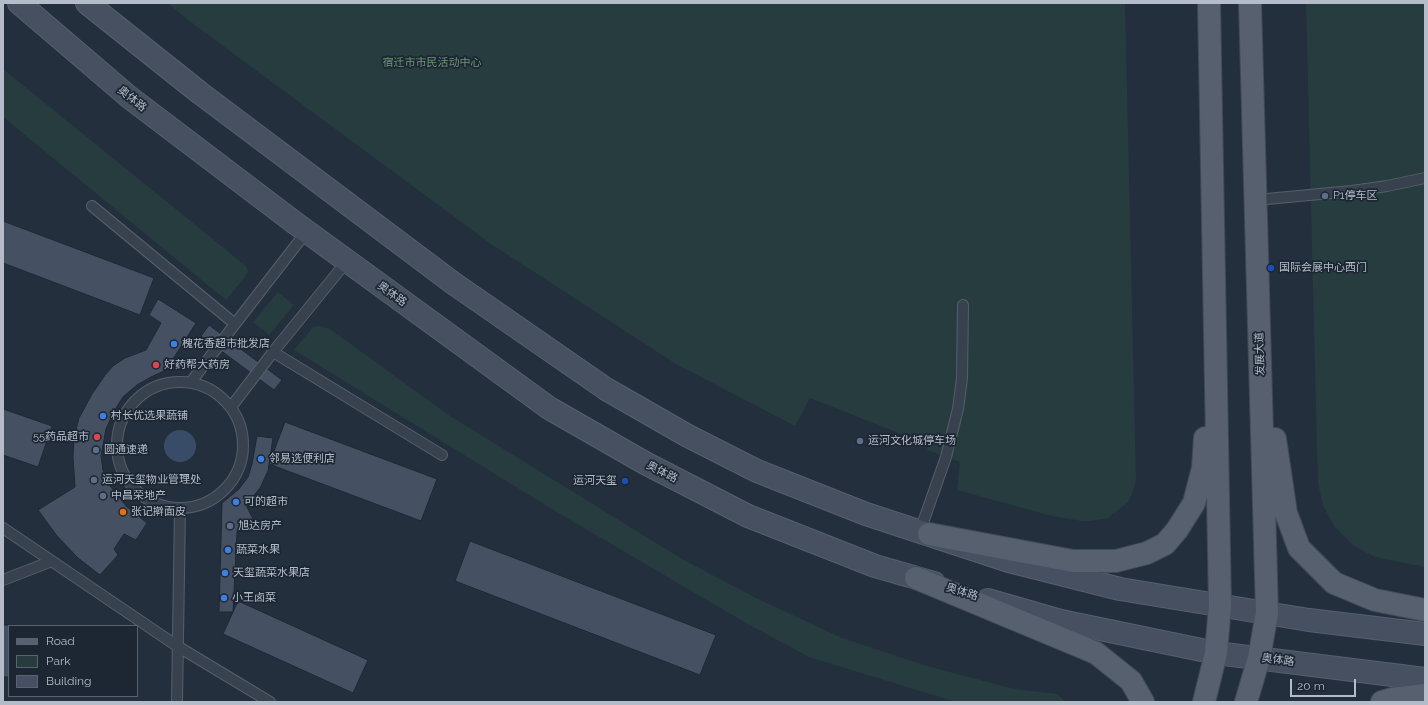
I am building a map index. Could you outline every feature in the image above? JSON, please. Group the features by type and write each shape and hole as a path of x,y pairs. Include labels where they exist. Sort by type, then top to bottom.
{"main road":[{"name":"奥体路","path":"20,3 129,97 347,261 549,408 645,463 748,516 875,566 1061,621 1216,653 1425,679"},
{"path":"87,3 200,93 453,283 606,389 688,436 758,471 866,514 1009,561 1106,585 1309,620 1425,634"},
{"path":"1204,702 1216,653 1220,605 1209,3"},
{"name":"发展大道","path":"1246,702 1259,658 1267,613 1250,3"},
{"path":"924,533 1073,561 1116,561 1147,553 1165,544 1177,530 1194,503 1202,468 1215,307"},
{"path":"1259,312 1286,513 1299,548 1334,583 1375,600 1425,610"},
{"path":"916,578 1096,652 1131,681 1143,702"},
{"path":"1382,702 1392,698 1425,695"}],"lane":[{"path":"1256,200 1352,191 1387,186 1425,178"},
{"path":"92,206 235,324"},
{"path":"191,382 307,231"},
{"path":"231,407 273,352 347,261"},
{"path":"924,533 958,409 962,378 963,305"},
{"path":"273,352 442,455"},
{"path":"191,382 219,395 231,407 243,434 243,456 239,471 235,478 218,496 192,507 166,507 145,498 134,489 122,470 117,455 119,426 136,399 160,385 191,382"},
{"path":"176,702 180,508"},
{"path":"3,528 177,646 270,702"},
{"path":"3,580 52,561"}],"green space":[{"name":"宿迁市市民活动中心","path":"168,3 1125,3 1136,481 1128,502 1108,518 1082,521 1052,516 957,490 960,462 927,450 929,445 810,398 795,426 676,364 491,244 188,20"},
{"path":"1306,3 1425,3 1425,567 1375,557 1354,546 1335,527 1323,506 1318,483"},
{"path":"3,69 246,266 248,271 245,277 226,300 3,117"},
{"path":"278,292 294,305 269,335 253,322"},
{"path":"320,326 330,329 450,416 682,559 756,598 842,638 927,666 1014,689 1057,694 1066,702 956,702 809,657 746,623 555,511 294,350 313,327"}],"water":[{"path":"177,430 183,430 193,437 196,446 195,452 189,459 183,462 177,462 167,455 164,449 164,443 171,433"}],"building":[{"path":"3,221 154,278 140,315 3,263"},
{"path":"158,299 196,323 166,370 137,385 123,397 113,413 106,429 101,456 107,482 126,506 147,523 136,540 124,534 114,549 118,555 100,575 78,558 57,536 38,510 75,487 73,457 74,437 79,418 92,394 113,366 125,358 146,350 161,323 149,315"},
{"path":"209,325 282,380 274,390 201,336"},
{"path":"3,409 52,426 38,467 3,455"},
{"path":"285,422 437,479 421,521 269,464"},
{"path":"257,436 273,438 268,471 260,488 246,505 253,519 237,532 233,612 219,612 222,503 239,489 248,477"},
{"path":"470,541 716,635 700,675 455,581"},
{"path":"238,601 368,660 353,693 223,634"},
{"path":"3,625 8,625 8,677 3,677"}],"place":[{"name":"P1停车区","path":"1325,196"},
{"name":"国际会展中心西门","path":"1271,268"},
{"name":"槐花香超市批发店","path":"174,344"},
{"name":"好药帮大药房","path":"156,365"},
{"name":"村长优选果蔬铺","path":"103,416"},
{"name":"55药品超市","path":"97,437"},
{"name":"运河文化城停车场","path":"860,441"},
{"name":"圆通速递","path":"96,450"},
{"name":"邻易选便利店","path":"261,459"},
{"name":"运河天玺物业管理处","path":"94,480"},
{"name":"运河天玺","path":"625,481"},
{"name":"中昌荣地产","path":"103,496"},
{"name":"可的超市","path":"236,502"},
{"name":"张记擀面皮","path":"123,512"},
{"name":"旭达房产","path":"230,526"},
{"name":"蔬菜水果","path":"228,550"},
{"name":"天玺蔬菜水果店","path":"225,573"},
{"name":"小王卤菜","path":"224,598"}]}
